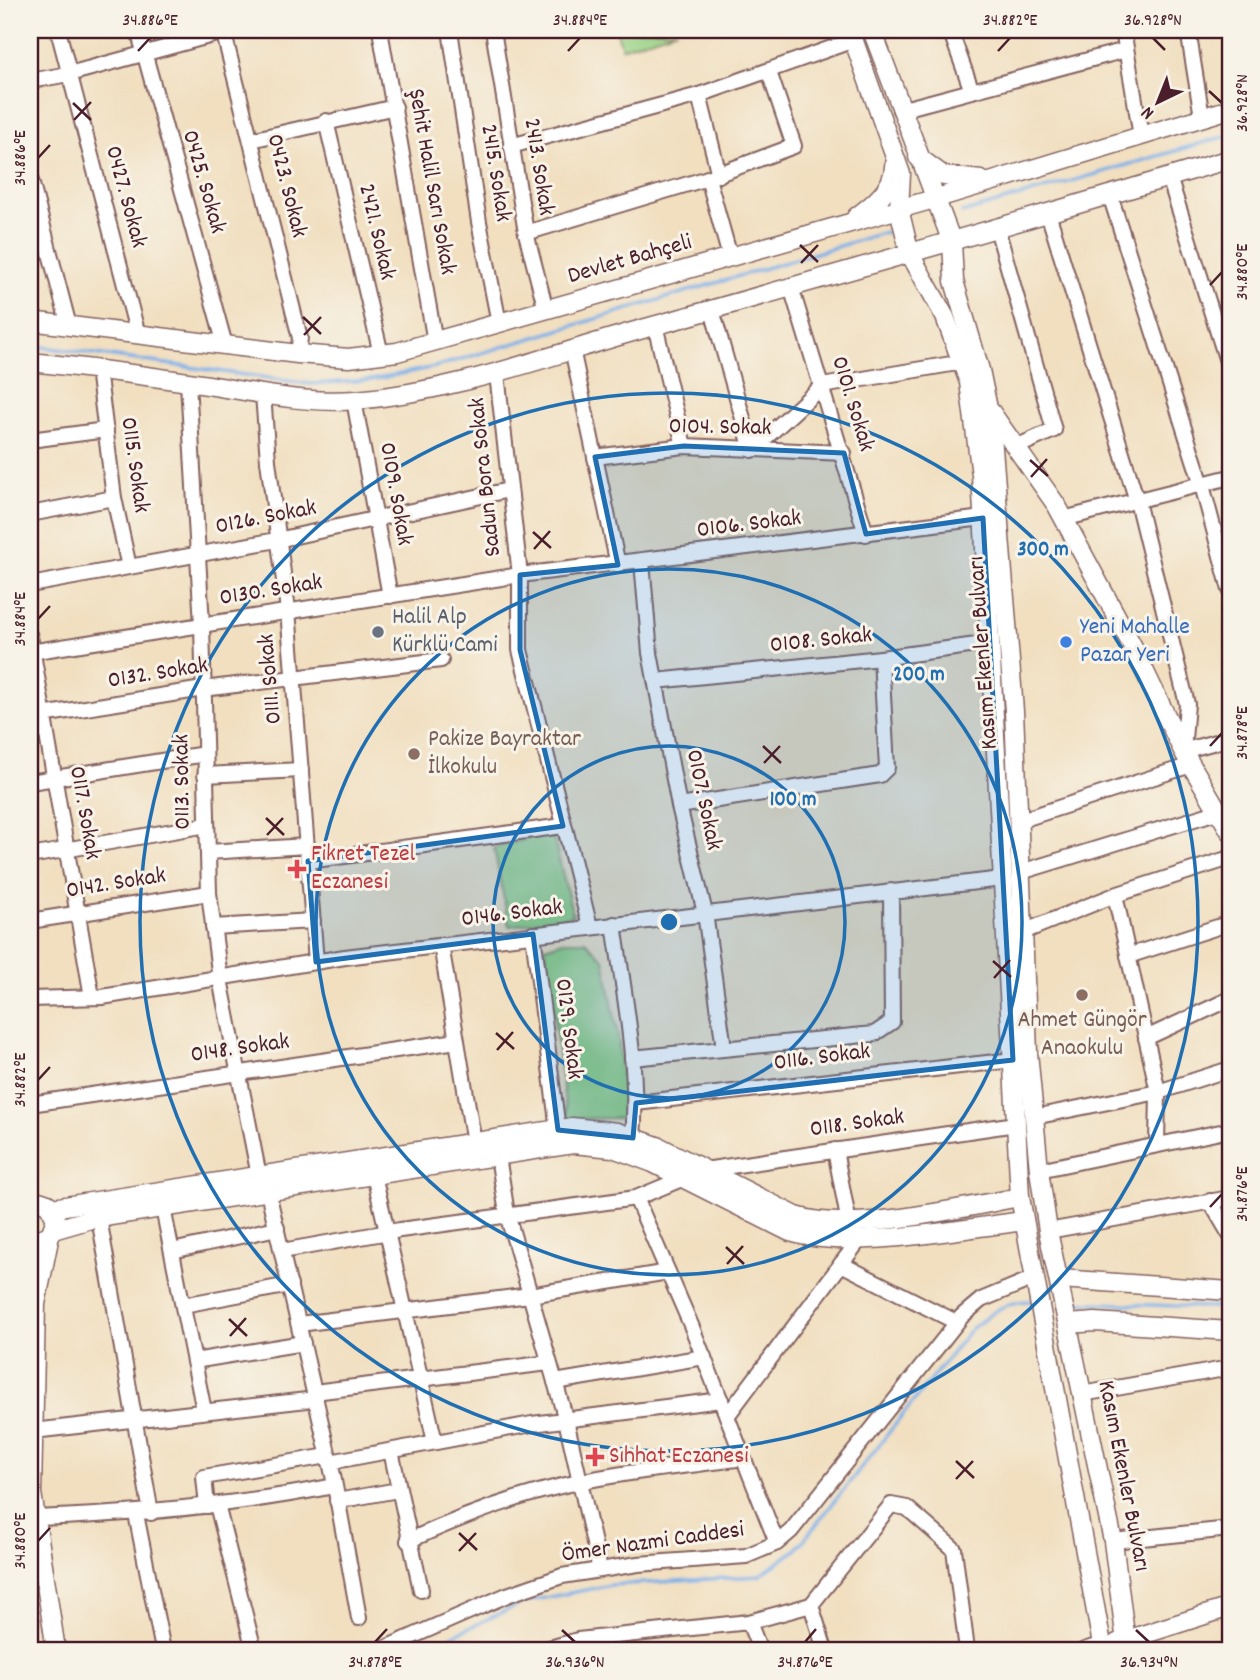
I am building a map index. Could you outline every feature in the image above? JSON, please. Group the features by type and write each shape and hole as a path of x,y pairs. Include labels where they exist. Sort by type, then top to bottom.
{"street":[{"name":"0427. Sokak","path":"58,30 138,335"},
{"name":"0425. Sokak","path":"138,30 225,345"},
{"path":"30,81 69,74 226,30"},
{"name":"0423. Sokak","path":"226,30 300,338 298,354"},
{"name":"Şehit Halil Sarı Sokak","path":"380,30 435,342"},
{"name":"2415. Sokak","path":"450,30 479,222 499,323"},
{"name":"2413. Sokak","path":"493,30 526,233 546,310"},
{"path":"873,33 893,30"},
{"path":"950,30 972,90"},
{"path":"1123,30 1141,136"},
{"path":"1188,30 1202,117"},
{"name":"Kasım Ekenler Bulvarı","path":"873,33 952,242 954,281 988,407 1014,711 1023,932 1039,1170 1048,1231 1112,1541 1127,1646"},
{"path":"511,146 699,95 769,72 852,35"},
{"name":"Kasım Ekenler Bulvarı","path":"852,35 901,174 899,209 910,254 946,317 969,382 981,475 1020,1197 1103,1647"},
{"path":"900,110 1126,51"},
{"path":"526,233 713,176 794,146 769,72"},
{"path":"699,95 730,257"},
{"path":"251,140 395,107"},
{"name":"Devlet Bahçeli","path":"30,321 298,354 349,358 381,354 435,342 934,199 1230,109"},
{"name":"2421. Sokak","path":"326,121 381,354"},
{"path":"846,224 881,196 894,176 894,156"},
{"path":"918,156 944,176 968,180 999,179"},
{"path":"30,362 98,369 303,400 354,400 417,393 497,374 572,349 1230,160"},
{"path":"30,177 69,326"},
{"path":"1169,177 1230,371"},
{"path":"1110,195 1202,485 1230,590"},
{"path":"1048,213 1137,501 1187,704 1187,758"},
{"path":"997,228 1054,430 1016,447"},
{"name":"0101. Sokak","path":"791,288 844,453 866,534"},
{"path":"712,310 752,450 822,386 963,362"},
{"path":"655,325 684,446"},
{"path":"572,349 618,565"},
{"name":"0115. Sokak","path":"98,369 114,498 129,567"},
{"name":"Sadun Bora Sokak","path":"497,374 520,575 520,650 590,927"},
{"name":"0113. Sokak","path":"188,382 202,625 209,893 220,979 264,1184 277,1228 329,1459 359,1618"},
{"name":"0111. Sokak","path":"263,394 277,540 288,610 316,962"},
{"name":"0109. Sokak","path":"354,400 390,596"},
{"path":"988,407 1063,519 1133,647 1187,758 1224,810 1230,831"},
{"path":"30,440 106,430"},
{"name":"0104. Sokak","path":"595,457 684,446 844,453"},
{"path":"1063,519 1230,477"},
{"name":"0126. Sokak","path":"30,584 277,540 509,490"},
{"path":"30,514 114,498"},
{"name":"0106. Sokak","path":"520,575 983,518"},
{"name":"0107. Sokak","path":"642,562 650,653 679,806 705,913 724,1048"},
{"name":"0130. Sokak","path":"31,652 520,575"},
{"name":"0117. Sokak","path":"30,636 37,716 54,778 93,997"},
{"name":"0108. Sokak","path":"656,681 881,658 991,643"},
{"path":"679,806 880,775 887,768 881,658"},
{"name":"0132. Sokak","path":"37,716 204,689 441,660"},
{"path":"1018,821 1187,758 1230,738"},
{"path":"30,782 205,754"},
{"path":"205,775 301,770"},
{"path":"1021,872 1224,810"},
{"path":"30,856 207,825"},
{"path":"308,861 563,826"},
{"path":"208,852 307,846"},
{"path":"1023,932 1115,895 1230,858"},
{"name":"0146. Sokak","path":"30,999 93,997 442,945 1002,879"},
{"path":"632,1058 874,1034 887,1028 892,1022 891,891"},
{"name":"0142. Sokak","path":"30,921 209,893"},
{"path":"1115,895 1158,1092 1157,1145"},
{"path":"213,927 313,921"},
{"path":"1128,956 1230,923"},
{"path":"614,924 636,1102 633,1138"},
{"name":"0129. Sokak","path":"533,934 558,1130"},
{"path":"442,945 474,1143"},
{"path":"1146,1038 1230,999"},
{"name":"0148. Sokak","path":"30,1104 239,1071 457,1041"},
{"name":"0116. Sokak","path":"636,1102 1013,1060"},
{"path":"1034,1117 1158,1092 1230,1069"},
{"name":"0118. Sokak","path":"704,1170 1016,1124"},
{"path":"30,1237 39,1239 99,1218 163,1208 264,1184 474,1143 572,1128 617,1132 633,1138 816,1223 849,1224 1020,1197"},
{"path":"1039,1170 1230,1130"},
{"path":"37,1203 373,1175 573,1144 613,1148 684,1178 790,1232 813,1239 860,1239 1024,1221"},
{"path":"835,1150 849,1224"},
{"path":"498,1156 507,1214 566,1420 600,1570"},
{"path":"373,1175 435,1442"},
{"path":"282,1251 507,1214 636,1198 684,1178"},
{"path":"636,1198 704,1357 777,1543"},
{"path":"1048,1231 1230,1198"},
{"path":"1210,1201 1230,1235"},
{"path":"33,1304 56,1219 37,1203"},
{"path":"163,1208 204,1411"},
{"path":"99,1218 134,1419 163,1650"},
{"path":"172,1251 277,1228"},
{"path":"727,1416 860,1239"},
{"path":"30,1260 33,1304 32,1493 56,1650"},
{"path":"841,1264 956,1322"},
{"path":"299,1324 530,1295 668,1272"},
{"name":"Ömer Nazmi Caddesi","path":"380,1650 507,1595 562,1576 747,1556 777,1543 791,1531 956,1322 981,1300 1035,1281"},
{"path":"1061,1284 1230,1291"},
{"path":"183,1305 290,1285"},
{"path":"1066,1318 1230,1331"},
{"path":"194,1361 303,1343"},
{"path":"555,1382 704,1357"},
{"path":"33,1431 204,1411 421,1378 549,1363"},
{"path":"1082,1394 1230,1368"},
{"path":"254,1650 204,1477 391,1451 566,1420 721,1400"},
{"path":"391,1451 408,1541 421,1590"},
{"path":"408,1541 461,1517 514,1498 580,1481 743,1458"},
{"path":"36,1518 144,1513 212,1506 270,1499 334,1486"},
{"path":"337,1501 398,1490"},
{"path":"543,1650 578,1640 749,1622 811,1605 891,1505 907,1508 954,1549 967,1650"},
{"path":"1112,1541 1230,1529"},
{"path":"811,1605 825,1650"},
{"path":"1084,1650 1127,1646 1230,1607"},
{"path":"749,1622 760,1650"}],"highlighted area":[{"path":"684,446 844,453 866,534 983,518 1013,1060 636,1103 633,1138 558,1130 533,934 316,962 308,861 563,826 520,650 520,575 618,565 595,457"}],"green space":[{"path":"616,30 677,30 622,48"},
{"path":"552,832 573,916 509,926 494,848"},
{"path":"563,941 585,941 604,959 619,1041 624,1118 567,1119 545,947"}],"waterway":[{"path":"962,213 1230,135"},
{"path":"30,345 310,384 371,380 435,367 886,232"},
{"path":"422,1650 524,1602 611,1585 759,1576 796,1550 970,1330 1006,1306 1032,1301"},
{"path":"1068,1302 1230,1308"}],"place":[{"name":"Halil Alp Kürklü Cami","path":"378,632"},
{"name":"Yeni Mahalle Pazar Yeri","path":"1066,642"},
{"name":"Pakize Bayraktar İlkokulu","path":"414,754"},
{"name":"Fikret Tezel Eczanesi","path":"297,869"},
{"name":"Ahmet Güngör Anaokulu","path":"1082,995"},
{"name":"Sıhhat Eczanesi","path":"595,1457"}]}
